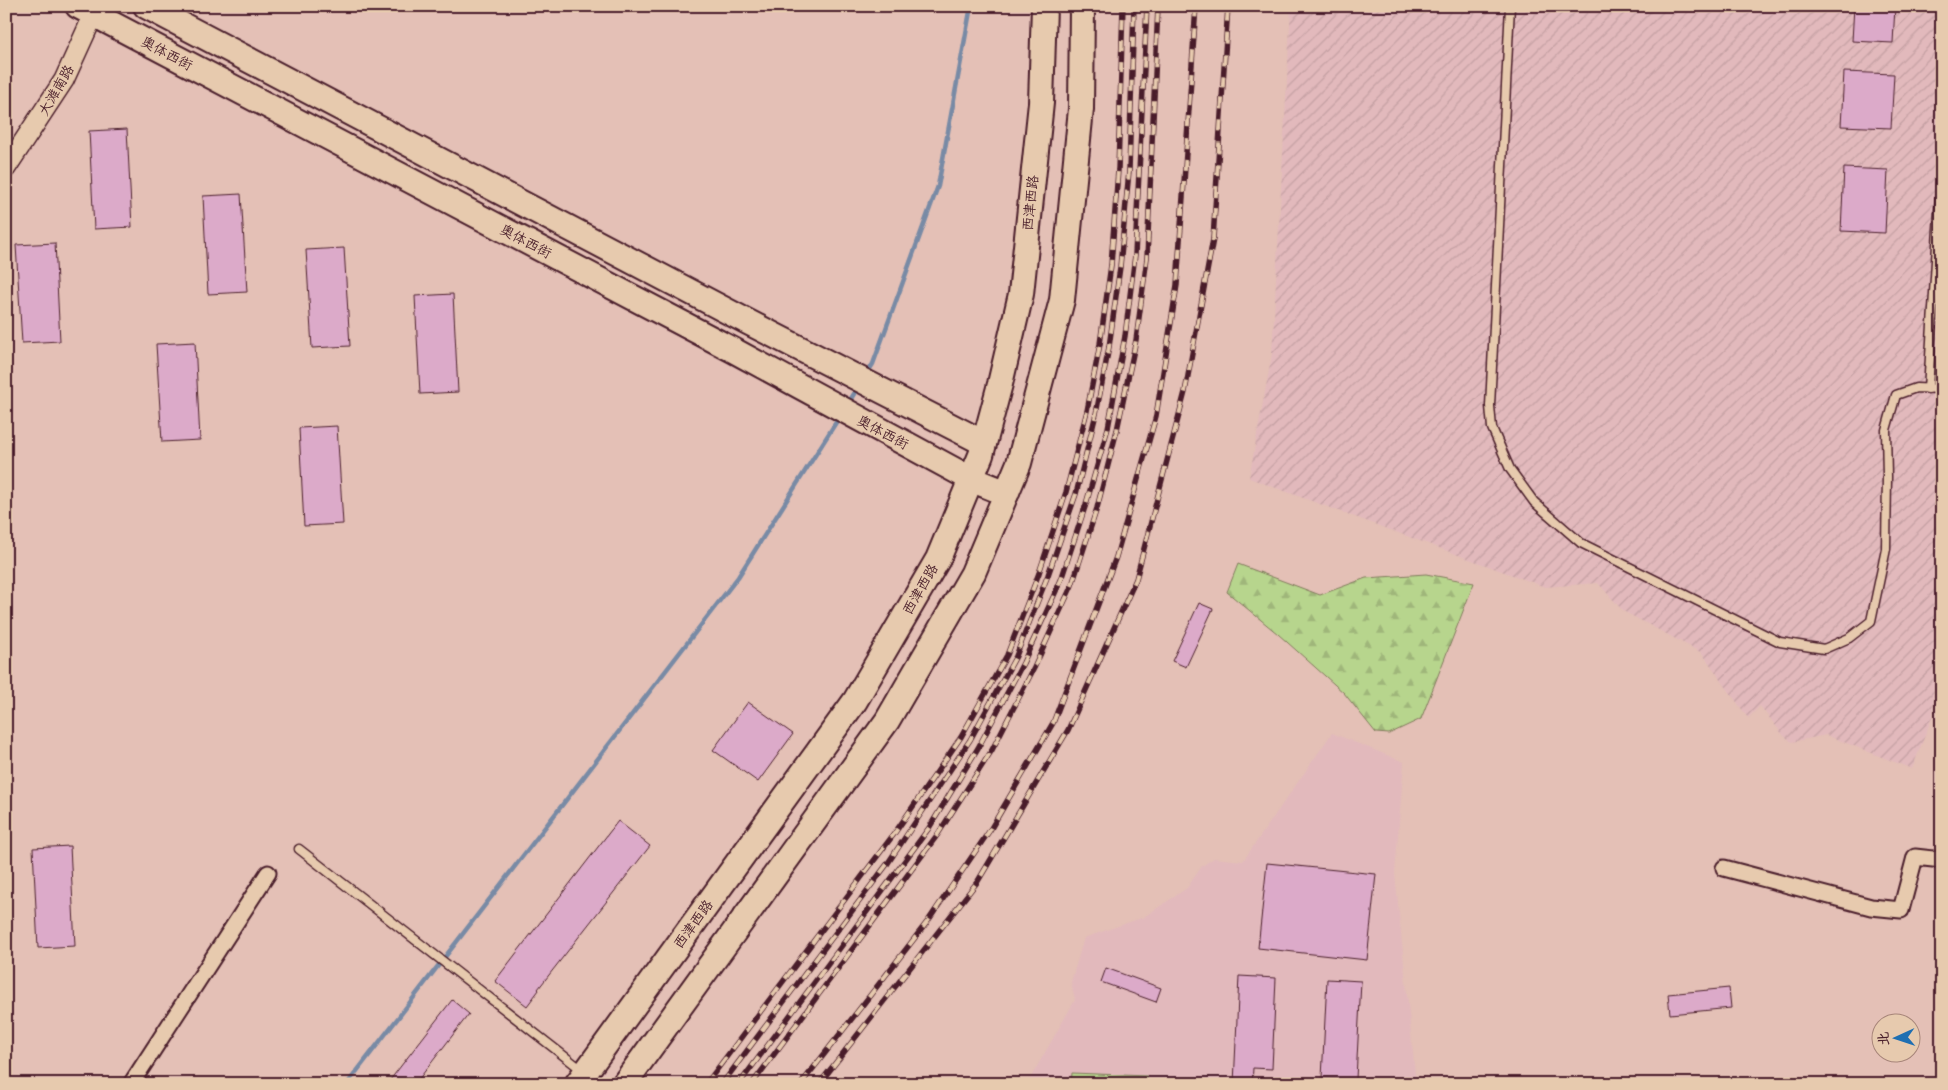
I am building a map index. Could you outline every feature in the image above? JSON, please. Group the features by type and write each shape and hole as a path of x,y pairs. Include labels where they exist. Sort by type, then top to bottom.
{"highway":[{"path":"971,479 1006,493"}],"main road":[{"path":"146,6 748,322 984,443"},
{"name":"西津西路","path":"587,1080 855,701 938,559 984,443 1021,294 1041,103 1044,6"},
{"path":"624,1084 887,722 973,573 1019,463 1062,300 1080,109 1082,6"},
{"name":"奥体西街","path":"90,9 971,479"}],"street":[{"name":"大滩南路","path":"6,168 64,80 90,9"},
{"path":"1724,868 1871,907 1901,910 1916,857 1942,860"},
{"path":"132,1084 268,873"}],"lane":[{"path":"1510,6 1490,406 1492,428 1510,469 1534,502 1581,543 1780,642 1824,648 1849,638 1871,621 1886,549 1888,476 1886,430 1896,394 1916,388 1942,389"},
{"path":"1928,389 1942,165"},
{"path":"299,849 427,948 587,1080"}],"shaded area":[{"path":"1291,6 1942,6 1942,619 1936,640 1933,715 1912,769 1826,735 1792,742 1783,735 1760,706 1748,718 1702,653 1623,611 1598,583 1545,587 1249,478 1272,354"},
{"path":"1332,733 1404,762 1395,873 1416,1084 1027,1084 1075,1000 1071,982 1084,938 1144,917 1187,888 1202,866 1214,858 1243,861"}],"green space":[{"path":"1238,564 1320,595 1366,578 1426,574 1474,583 1421,719 1389,734 1376,733 1344,693 1278,634 1227,592"},
{"path":"1072,1073 1147,1076 1147,1084 1071,1084"}],"building":[{"path":"1854,6 1895,6 1893,43 1852,41"},
{"path":"1844,72 1894,74 1891,128 1841,126"},
{"path":"127,129 132,227 94,229 89,131"},
{"path":"1844,168 1888,170 1885,233 1841,231"},
{"path":"241,194 247,292 208,294 203,196"},
{"path":"55,243 60,341 22,343 16,245"},
{"path":"344,248 350,346 312,348 306,250"},
{"path":"453,294 458,392 420,394 415,296"},
{"path":"195,342 200,440 162,442 156,344"},
{"path":"337,426 343,524 304,526 299,428"},
{"path":"1199,603 1213,609 1186,667 1172,661"},
{"path":"748,702 793,734 758,782 713,750"},
{"path":"618,821 650,846 538,989 527,1006 495,981"},
{"path":"70,846 75,946 38,948 33,848"},
{"path":"1267,863 1376,874 1367,960 1258,948"},
{"path":"1106,968 1161,988 1156,1002 1101,982"},
{"path":"1239,976 1276,978 1272,1069 1253,1068 1252,1084 1234,1084"},
{"path":"1327,979 1361,981 1356,1079 1322,1078"},
{"path":"1729,988 1731,1008 1670,1014 1668,994"},
{"path":"452,1000 469,1014 415,1084 387,1084"}],"waterway":[{"path":"866,375 873,364 938,186 971,6"},
{"path":"847,405 859,386"},
{"path":"347,1084 738,577 840,416"}],"railway":[{"path":"706,1084 894,834 961,737 1007,655 1039,573 1066,492 1087,411 1100,344 1111,265 1118,170 1123,6"},
{"path":"722,1084 888,863 970,740 1016,656 1048,575 1076,494 1096,414 1109,347 1120,267 1129,171 1134,6"},
{"path":"739,1084 929,828 978,748 1023,663 1061,580 1108,428 1125,336 1135,255 1147,6"},
{"path":"752,1084 938,834 992,750 1034,668 1072,585 1097,508 1117,430 1136,340 1147,258 1158,6"},
{"path":"801,1084 928,921 990,830 1053,723 1116,557 1156,416 1177,285 1196,6"},
{"path":"819,1084 978,881 1068,730 1136,579 1185,392 1213,239 1228,6"}]}
